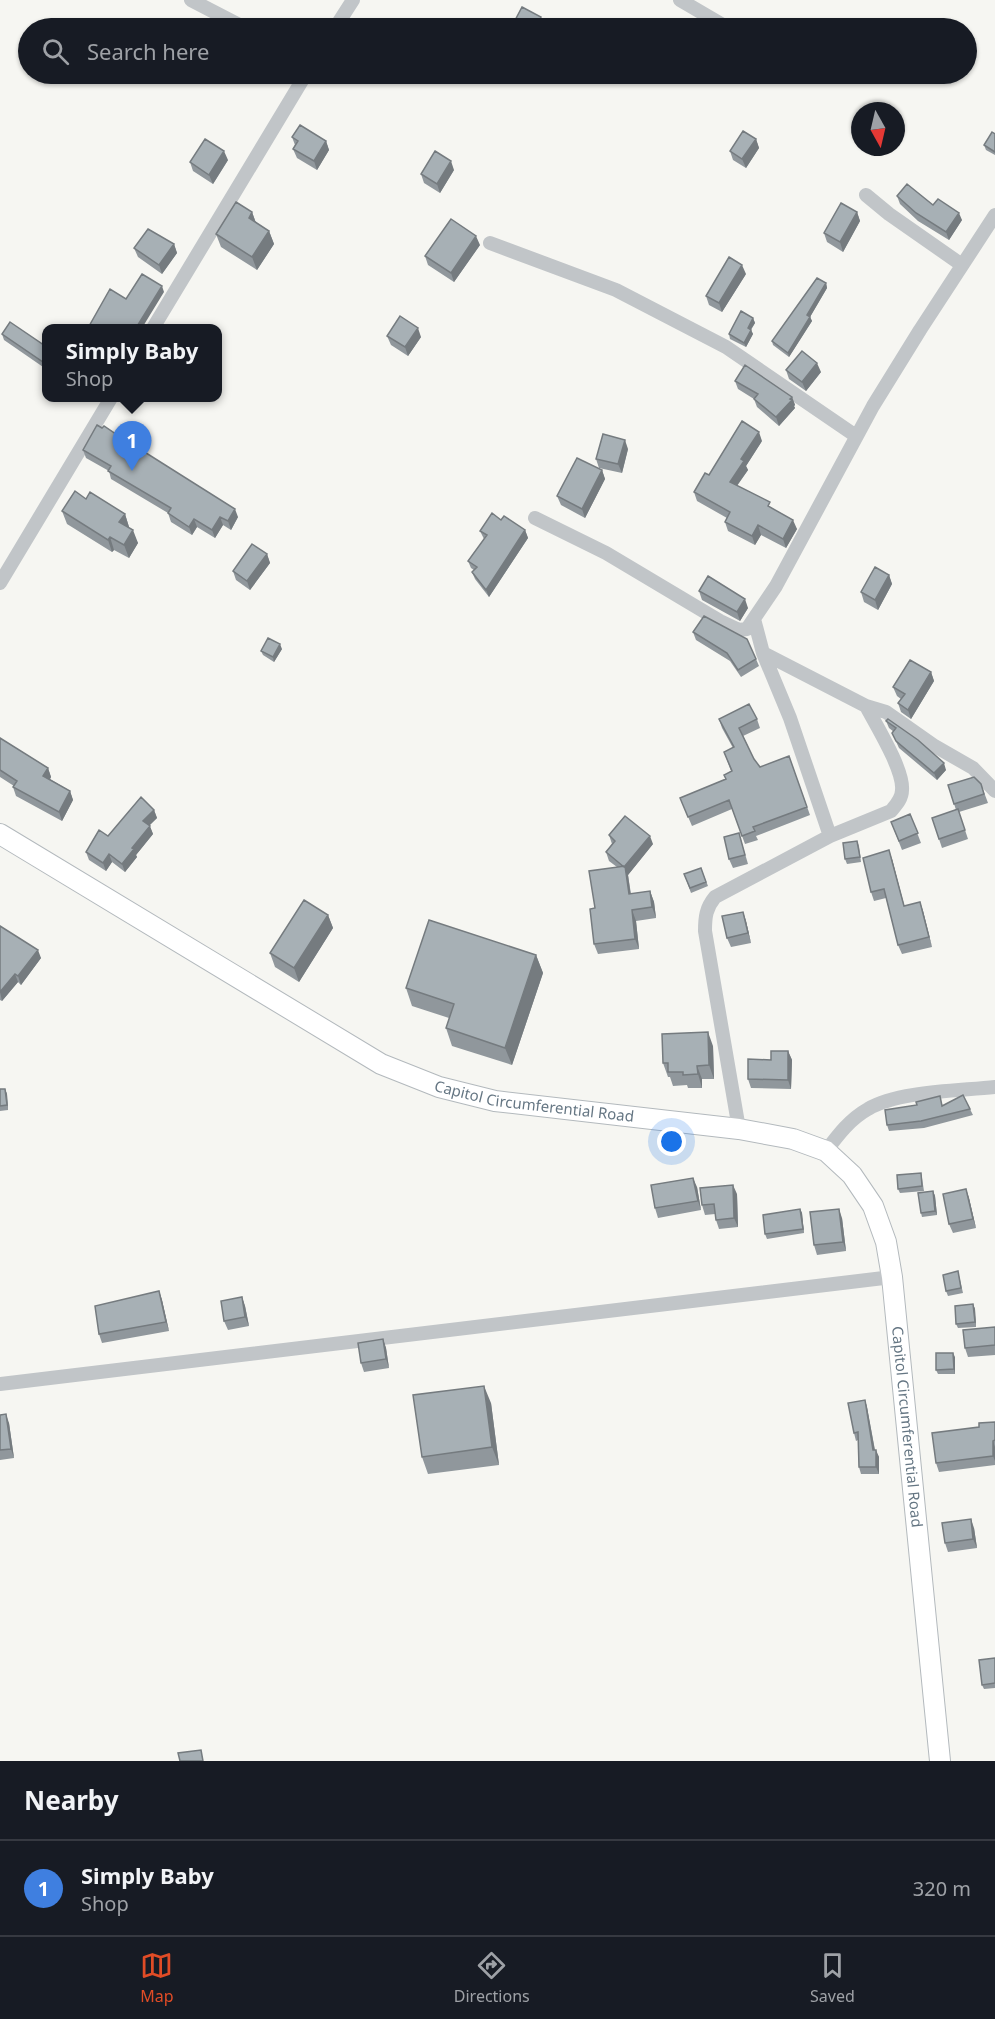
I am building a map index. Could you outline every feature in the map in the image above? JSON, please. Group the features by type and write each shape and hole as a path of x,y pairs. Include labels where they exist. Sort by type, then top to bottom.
{"main road":[{"name":"Capitol Circumferential Road","path":"0,834 390,1068 439,1086 495,1101 739,1129 793,1139 826,1151 852,1175 873,1206 886,1242 892,1277 940,1761"}],"street":[{"path":"191,0 226,18"},
{"path":"341,18 353,0"},
{"path":"680,0 711,18"},
{"path":"155,324 300,84"},
{"path":"866,195 962,266"},
{"path":"535,518 606,554 735,628 744,630 749,627 776,586 856,436 920,330 995,215"},
{"path":"490,243 616,290 726,347 856,436"},
{"path":"0,583 109,402"},
{"path":"754,619 763,653 793,727 830,836"},
{"path":"763,653 866,706 886,712 933,745 973,768 995,790"},
{"path":"739,1129 705,931 705,916 715,897 830,836 891,811 898,803 902,790 899,773 866,706"},
{"path":"826,1151 853,1120 869,1108 886,1101 903,1097 995,1087"},
{"path":"0,1384 892,1277"}],"building":[{"path":"522,7 541,17 540,18 516,18"},
{"path":"300,125 326,141 314,161 293,149 298,141 292,137"},
{"path":"743,131 756,139 742,159 730,151"},
{"path":"992,132 995,134 995,152 984,145"},
{"path":"205,139 224,151 209,175 190,162"},
{"path":"435,151 451,161 437,184 421,174"},
{"path":"907,184 933,205 938,199 959,213 946,232 916,213 897,196"},
{"path":"236,202 252,212 249,218 269,231 252,257 216,234"},
{"path":"841,203 857,212 840,242 824,233"},
{"path":"451,219 476,236 451,273 425,256"},
{"path":"148,229 174,244 159,265 134,248"},
{"path":"729,257 742,265 719,303 706,296"},
{"path":"142,274 162,286 138,324 90,324 110,289 126,299"},
{"path":"817,278 826,283 807,315 810,317 788,353 772,341"},
{"path":"741,311 753,318 748,328 751,330 744,343 729,334"},
{"path":"400,316 418,328 405,347 387,336"},
{"path":"10,322 42,344 42,361 2,334"},
{"path":"802,351 817,363 802,382 786,370"},
{"path":"745,365 792,397 790,399 792,400 776,417 754,399 758,394 735,381"},
{"path":"742,421 759,432 741,459 744,461 730,482 770,502 768,506 793,520 783,539 758,525 752,536 725,522 730,512 694,492 705,473 709,475"},
{"path":"97,425 102,428 104,426 235,509 228,521 220,517 212,530 194,519 189,527 168,513 171,508 108,471 111,466 83,450"},
{"path":"603,434 625,440 618,464 596,459"},
{"path":"577,458 602,470 582,509 557,496"},
{"path":"75,491 86,499 90,492 125,514 119,522 133,530 124,545 110,537 108,540 62,511"},
{"path":"492,513 501,520 504,516 525,530 486,590 472,572 477,567 468,561 487,535 480,531"},
{"path":"252,544 267,554 247,581 233,571"},
{"path":"875,567 889,575 875,600 861,592"},
{"path":"708,576 745,599 737,612 699,591"},
{"path":"704,616 747,639 756,659 738,670 727,653 693,632"},
{"path":"268,638 280,644 273,657 261,651"},
{"path":"910,660 931,672 908,710 898,703 905,694 893,687"},
{"path":"749,704 757,719 739,728 754,759 760,767 789,756 807,807 753,827 755,831 742,836 729,800 688,817 680,798 726,779 724,775 732,771 724,752 734,747 719,719"},
{"path":"888,719 918,740 944,763 934,773 896,741 892,733 896,728 886,721"},
{"path":"0,738 48,768 43,776 70,791 59,812 13,787 17,781 0,770"},
{"path":"974,777 981,784 984,794 954,804 948,785"},
{"path":"141,797 154,810 143,821 150,826 122,864 109,854 103,863 86,852 99,830 108,836"},
{"path":"958,809 965,830 939,839 932,818"},
{"path":"910,814 918,833 899,841 891,822"},
{"path":"625,816 650,836 624,867 606,852 615,841 609,835"},
{"path":"739,833 745,855 729,859 724,837"},
{"path":"857,841 860,857 845,859 843,843"},
{"path":"889,850 904,906 920,902 929,937 898,945 884,889 871,892 863,858"},
{"path":"625,866 629,894 650,891 652,907 632,910 635,939 594,944 590,909 595,908 589,871"},
{"path":"701,868 706,882 690,888 684,874"},
{"path":"304,900 328,915 294,968 270,953"},
{"path":"743,912 748,933 727,938 722,916"},
{"path":"429,920 536,955 505,1048 446,1028 454,1004 406,988"},
{"path":"0,926 38,950 18,976 15,974 0,992"},
{"path":"708,1032 709,1065 697,1066 698,1074 683,1075 683,1072 668,1072 668,1063 663,1063 662,1034"},
{"path":"771,1051 788,1051 788,1080 748,1079 748,1059 771,1060"},
{"path":"0,1089 5,1089 7,1105 0,1106"},
{"path":"963,1095 970,1109 921,1121 887,1125 885,1110 917,1105 916,1102 940,1096 942,1106"},
{"path":"921,1173 922,1186 898,1189 897,1175"},
{"path":"693,1178 698,1201 655,1208 651,1185"},
{"path":"733,1185 734,1218 716,1220 714,1204 702,1205 700,1188"},
{"path":"966,1189 973,1219 949,1224 943,1194"},
{"path":"933,1191 935,1211 921,1213 918,1193"},
{"path":"800,1209 803,1229 765,1234 763,1215"},
{"path":"839,1209 843,1242 814,1245 810,1212"},
{"path":"958,1271 961,1288 946,1291 943,1275"},
{"path":"159,1291 166,1322 99,1334 95,1306"},
{"path":"242,1297 245,1317 224,1321 221,1301"},
{"path":"973,1304 975,1322 956,1324 955,1306"},
{"path":"995,1327 995,1345 965,1348 963,1330"},
{"path":"383,1339 386,1359 361,1363 358,1343"},
{"path":"936,1353 953,1353 954,1369 936,1370"},
{"path":"484,1386 492,1447 422,1457 413,1395"},
{"path":"865,1400 873,1450 876,1450 876,1467 859,1467 858,1432 854,1433 848,1403"},
{"path":"6,1414 11,1449 0,1450 0,1415"},
{"path":"995,1422 993,1456 936,1463 932,1433 979,1427 979,1423"},
{"path":"971,1519 973,1539 945,1543 942,1523"},
{"path":"995,1658 995,1683 982,1685 979,1660"},
{"path":"201,1750 203,1761 180,1761 178,1753"}],"place":[{"name":"Simply Baby","path":"132,471"}]}
